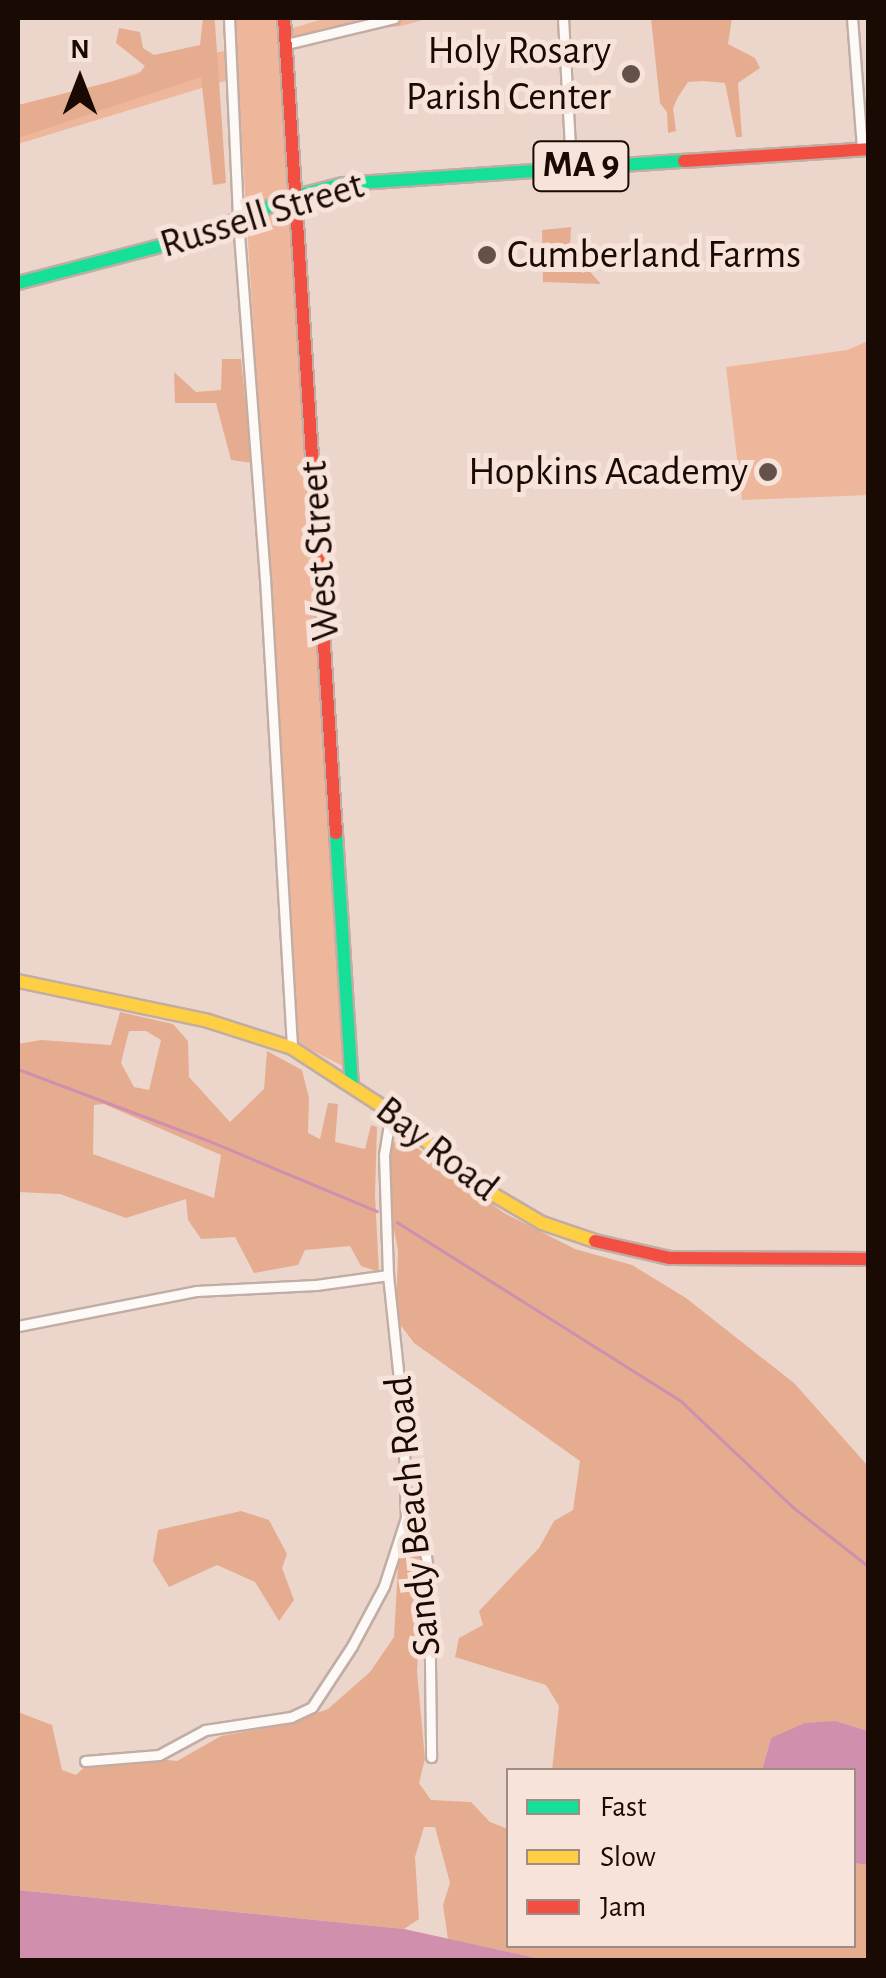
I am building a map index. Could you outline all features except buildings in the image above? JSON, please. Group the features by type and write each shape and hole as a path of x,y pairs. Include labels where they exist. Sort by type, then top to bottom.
{"main road":[{"name":"West Street","path":"284,18 352,1084"},
{"name":"Russell Street","path":"18,283 191,238 296,196 378,180 865,149"},
{"name":"Bay Road","path":"18,981 222,1025 292,1048 392,1112 466,1176 504,1202 552,1227 602,1245 687,1259 868,1259"}],"street":[{"name":"West Street","path":"230,18 238,220 266,593 292,1048"},
{"path":"286,44 394,18"},
{"path":"562,18 571,166"},
{"path":"852,18 865,149"},
{"name":"Sandy Beach Road","path":"392,1112 384,1155 388,1275 403,1417 406,1518 426,1556 429,1581 431,1757"},
{"path":"18,1326 196,1292 316,1286 388,1275"},
{"path":"85,1760 159,1756 205,1730 292,1717 312,1707 352,1646 384,1586 406,1518"}],"shaded area":[{"path":"203,18 214,18 215,23 226,183 213,185 201,77 18,138 18,105 138,75 145,66 116,43 119,28 140,32 143,48 154,55 200,45"},
{"path":"235,18 278,18 280,32 326,18 430,18 401,26 347,32 279,54 345,1067 297,1043 238,77 18,144 18,112 183,58 237,49"},
{"path":"651,18 732,18 728,44 755,58 760,68 738,83 742,137 736,137 725,83 703,81 688,82 673,108 676,131 668,133 667,112 660,103"},
{"path":"571,227 570,249 601,284 543,282 542,230"},
{"path":"868,341 868,495 742,500 726,367 847,350"},
{"path":"222,359 241,359 252,463 231,460 216,403 175,403 174,372 196,392 221,390"},
{"path":"120,1012 173,1024 188,1041 189,1077 230,1122 264,1089 267,1051 302,1070 309,1098 308,1133 320,1139 328,1103 338,1104 335,1142 365,1149 371,1125 377,1127 379,1272 361,1266 350,1246 305,1250 298,1265 254,1273 235,1237 201,1239 188,1220 186,1199 126,1218 60,1194 18,1192 18,1044 41,1040 111,1045","holes":["129,1031 146,1031 161,1040 149,1090 134,1087 121,1063","104,1104 221,1155 214,1198 93,1154 94,1105"]},
{"path":"404,1138 504,1213 575,1249 632,1265 686,1298 794,1383 868,1466 868,1731 836,1721 771,1738 763,1768 552,1768 559,1706 546,1685 455,1657 459,1638 483,1625 479,1611 539,1548 554,1521 573,1510 580,1461 414,1343 396,1319 398,1251 390,1208 389,1145"},
{"path":"241,1511 269,1520 287,1554 282,1568 294,1600 279,1621 255,1582 217,1565 169,1587 153,1561 158,1530"},
{"path":"406,1540 419,1556 422,1589 417,1672 425,1759 419,1783 431,1800 471,1802 490,1822 506,1828 506,1948 856,1948 856,1863 868,1865 868,1960 546,1960 448,1939 443,1905 450,1883 435,1827 424,1827 415,1857 419,1919 404,1929 18,1890 18,1712 52,1725 62,1770 76,1775 100,1753 177,1761 221,1736 283,1725 328,1709 370,1672 394,1637 398,1566"},
{"path":"836,1721 868,1731 868,1865 856,1863 856,1768 763,1768 771,1738 805,1723"},
{"path":"18,1890 404,1929 546,1960 18,1960"}],"waterway":[{"path":"18,1069 207,1140 377,1211"},
{"path":"397,1222 681,1401 793,1507 868,1566"}],"traffic: fast":[{"path":"18,283 191,238 296,196 343,184 684,161"},
{"path":"336,833 352,1084"}],"traffic: slow":[{"path":"18,981 205,1020 292,1048 391,1112 484,1189 542,1223 595,1241"}],"traffic: jam":[{"path":"284,18 336,833"},
{"path":"684,161 868,149"},
{"path":"595,1241 670,1258 868,1259"}],"place":[{"name":"Holy Rosary Parish Center","path":"631,74"},
{"name":"Cumberland Farms","path":"487,255"},
{"name":"Hopkins Academy","path":"768,472"}]}
